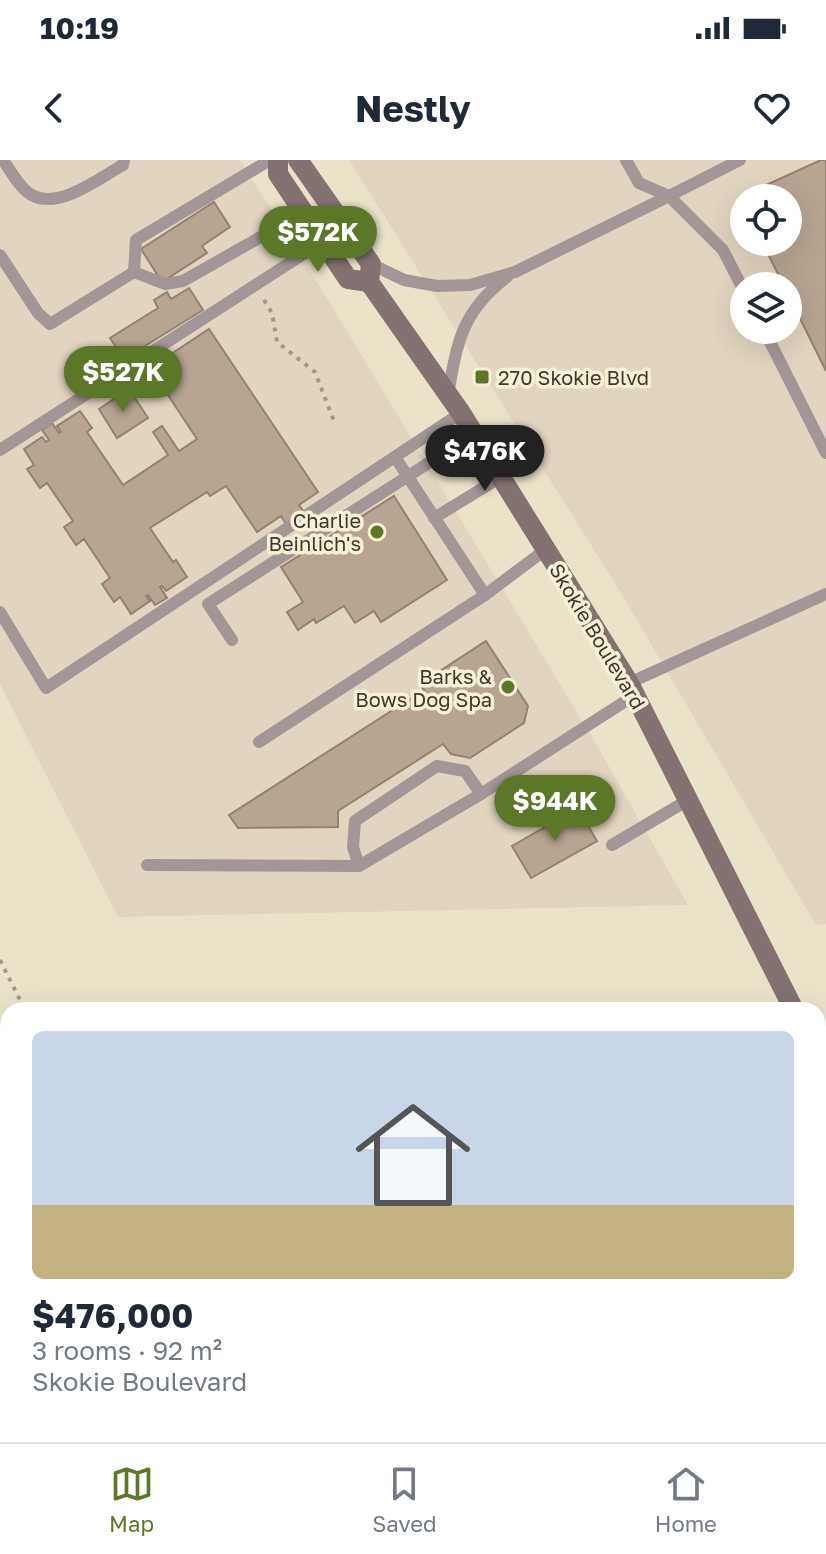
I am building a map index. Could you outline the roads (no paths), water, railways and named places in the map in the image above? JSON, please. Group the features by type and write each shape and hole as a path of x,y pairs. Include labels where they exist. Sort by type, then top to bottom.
{"main road":[{"name":"Skokie Boulevard","path":"278,160 278,174 348,279 370,273"},
{"name":"Skokie Boulevard","path":"298,160 461,413 632,689 790,1002"}],"lane":[{"path":"3,160 26,190 40,199 57,200 123,165 124,160"},
{"path":"134,272 136,240 270,160"},
{"path":"626,160 639,183 669,196 723,250 734,272"},
{"path":"448,395 459,341 470,315 486,293 515,272 740,160"},
{"path":"134,272 165,284 183,281 303,213"},
{"path":"0,450 322,242"},
{"path":"0,255 38,313 50,324 134,272"},
{"path":"370,273 437,286 470,285 515,272"},
{"path":"771,344 826,453"},
{"path":"0,612 46,688 461,413"},
{"path":"232,640 208,604 474,434"},
{"path":"395,457 485,595"},
{"path":"434,518 501,477"},
{"path":"259,742 485,595 545,550"},
{"path":"147,865 359,866 481,794 632,689 826,594"},
{"path":"359,866 353,847 355,821 437,766 465,771 481,794"},
{"path":"612,845 688,800"}],"place":[{"name":"270 Skokie Blvd","path":"482,377"},
{"name":"Charlie Beinlich's","path":"377,532"},
{"name":"Barks & Bows Dog Spa","path":"508,687"}]}
